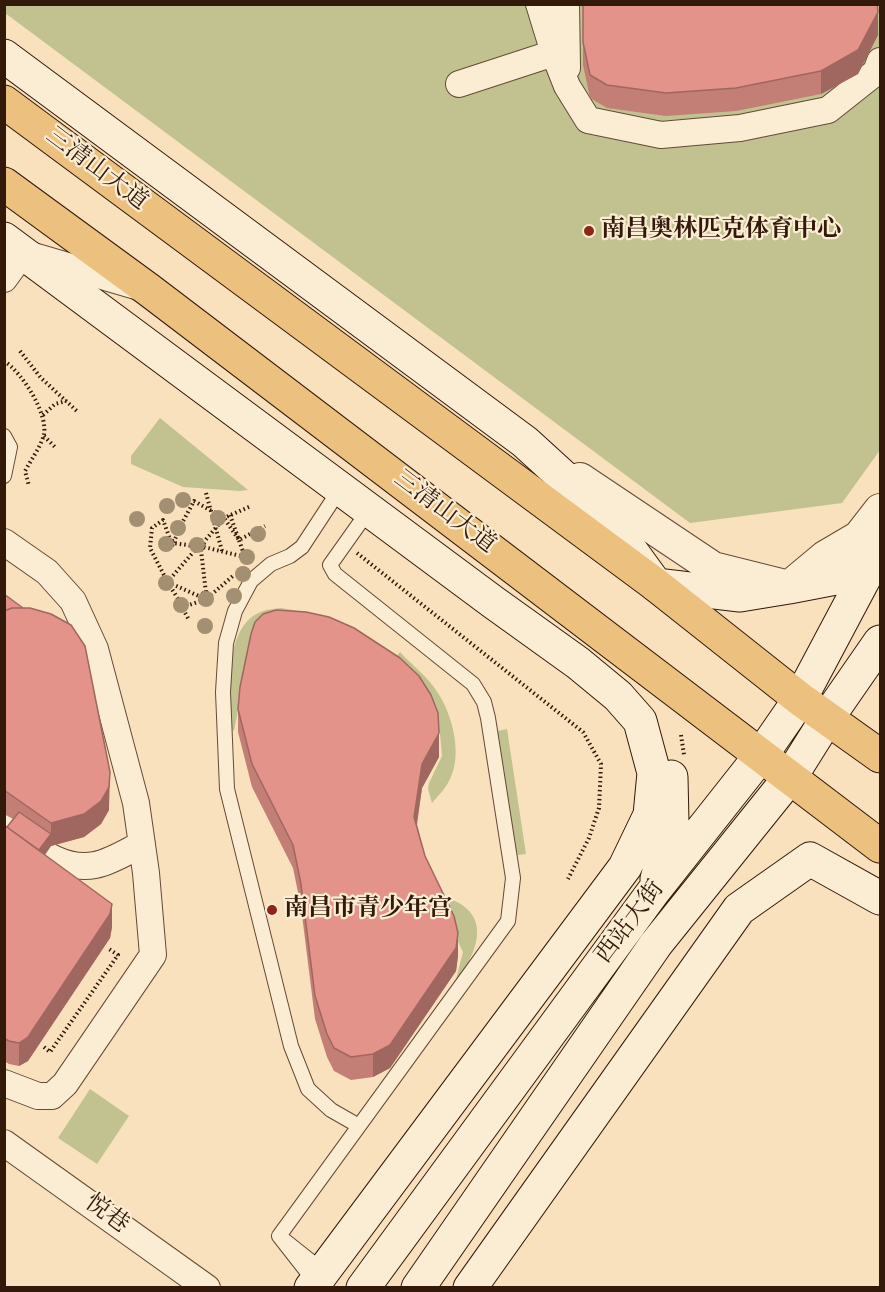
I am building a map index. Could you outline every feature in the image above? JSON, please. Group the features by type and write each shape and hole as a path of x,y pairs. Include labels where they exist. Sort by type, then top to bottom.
{"main road":[{"path":"4,56 525,442 605,515 656,585 740,595 789,587 841,577 880,546"},
{"name":"三清山大道","path":"4,102 656,585 800,699 880,756"},
{"name":"三清山大道","path":"4,184 149,290 880,846"},
{"path":"14,246 578,663 618,696 640,721 654,773 650,814 625,867 314,1282"},
{"name":"西站大街","path":"363,1287 654,892 762,754 800,699 880,546"},
{"path":"494,602 614,642 652,708 671,765 672,822 654,892"},
{"name":"西站大街","path":"418,1287 656,944 790,776 880,642"},
{"path":"656,944 756,877 810,859 880,873"},
{"path":"810,859 880,898"},
{"path":"471,1287 739,909 810,859"}],"street":[{"path":"539,4 567,86 588,120 662,135 740,128 828,110 876,72 880,61"},
{"path":"566,4 567,86"},
{"path":"459,84 554,53"},
{"path":"4,279 14,246 149,290"},
{"path":"525,442 713,568 789,587 825,557 859,537 880,510"},
{"path":"4,542 47,572 73,601 95,649 136,803 153,955 64,1084 52,1096 38,1096 4,1083"},
{"path":"4,826 49,856 62,863 76,865 96,865 142,844"},
{"name":"悦巷","path":"4,1143 207,1287"}],"lane":[{"path":"4,436 10,447 4,476"},
{"path":"340,489 302,547 290,556 272,564 251,581 235,611 226,643 223,692 228,789 291,1046 308,1089 331,1110 359,1126"},
{"path":"314,1282 279,1236 508,921 513,878 484,702 473,684 335,574 330,565 369,510"}],"path":[{"path":"20,351 40,378 78,412"},
{"path":"4,361 18,373 43,415 44,436 25,471 29,486"},
{"path":"43,415 55,404 66,401"},
{"path":"44,436 55,447"},
{"path":"206,493 222,552"},
{"path":"171,541 178,533 174,529 175,525 181,525 194,501 224,518 239,540"},
{"path":"170,582 224,518 251,506"},
{"path":"230,515 245,557"},
{"path":"171,541 163,520 152,528 150,548 180,602 178,608 184,608 201,599 236,573"},
{"path":"239,540 265,526"},
{"path":"171,541 253,559 244,566"},
{"path":"345,543 583,732 601,764 599,808 589,838 568,879"},
{"path":"170,582 206,604 209,603 212,598 208,594 200,547"},
{"path":"184,608 189,620"},
{"path":"44,1047 50,1052 118,955 109,948"}],"green space":[{"name":"南昌奥林匹克体育中心","path":"4,5 880,5 880,450 842,503 690,523 5,13"},
{"path":"160,418 248,490 183,487 131,464 131,456"},
{"path":"281,608 312,613 392,663 400,652 434,687 452,724 456,748 453,771 449,781 432,803 428,789 429,783 442,756 440,734 433,716 251,645 234,731 229,726 228,696 231,661 241,630 250,618 269,609"},
{"path":"507,729 526,854 511,856 492,732"},
{"path":"441,897 457,902 470,912 476,922 476,944 454,987 463,952 439,902"},
{"path":"90,1089 129,1116 97,1164 58,1138"}],"building":[{"path":"583,4 877,4 878,12 858,50 821,71 736,88 666,93 607,85 590,75 583,42"},
{"path":"4,594 23,608 4,611"},
{"path":"12,608 30,608 51,614 71,625 85,646 110,772 109,787 101,801 84,814 51,823 4,790 4,611"},
{"path":"276,610 306,612 329,617 354,628 400,658 419,676 431,695 438,713 439,733 422,764 414,817 425,856 454,916 458,933 456,948 390,1045 373,1054 351,1057 334,1048 327,1034 315,996 301,884 293,845 252,764 238,709 240,687 255,622 263,614"},
{"path":"19,812 51,834 39,850 7,827"},
{"path":"4,825 112,904 110,914 28,1037 19,1043 4,1038"}],"place":[{"name":"南昌奥林匹克体育中心","path":"589,231"},
{"name":"南昌市青少年宫","path":"272,910"}]}
